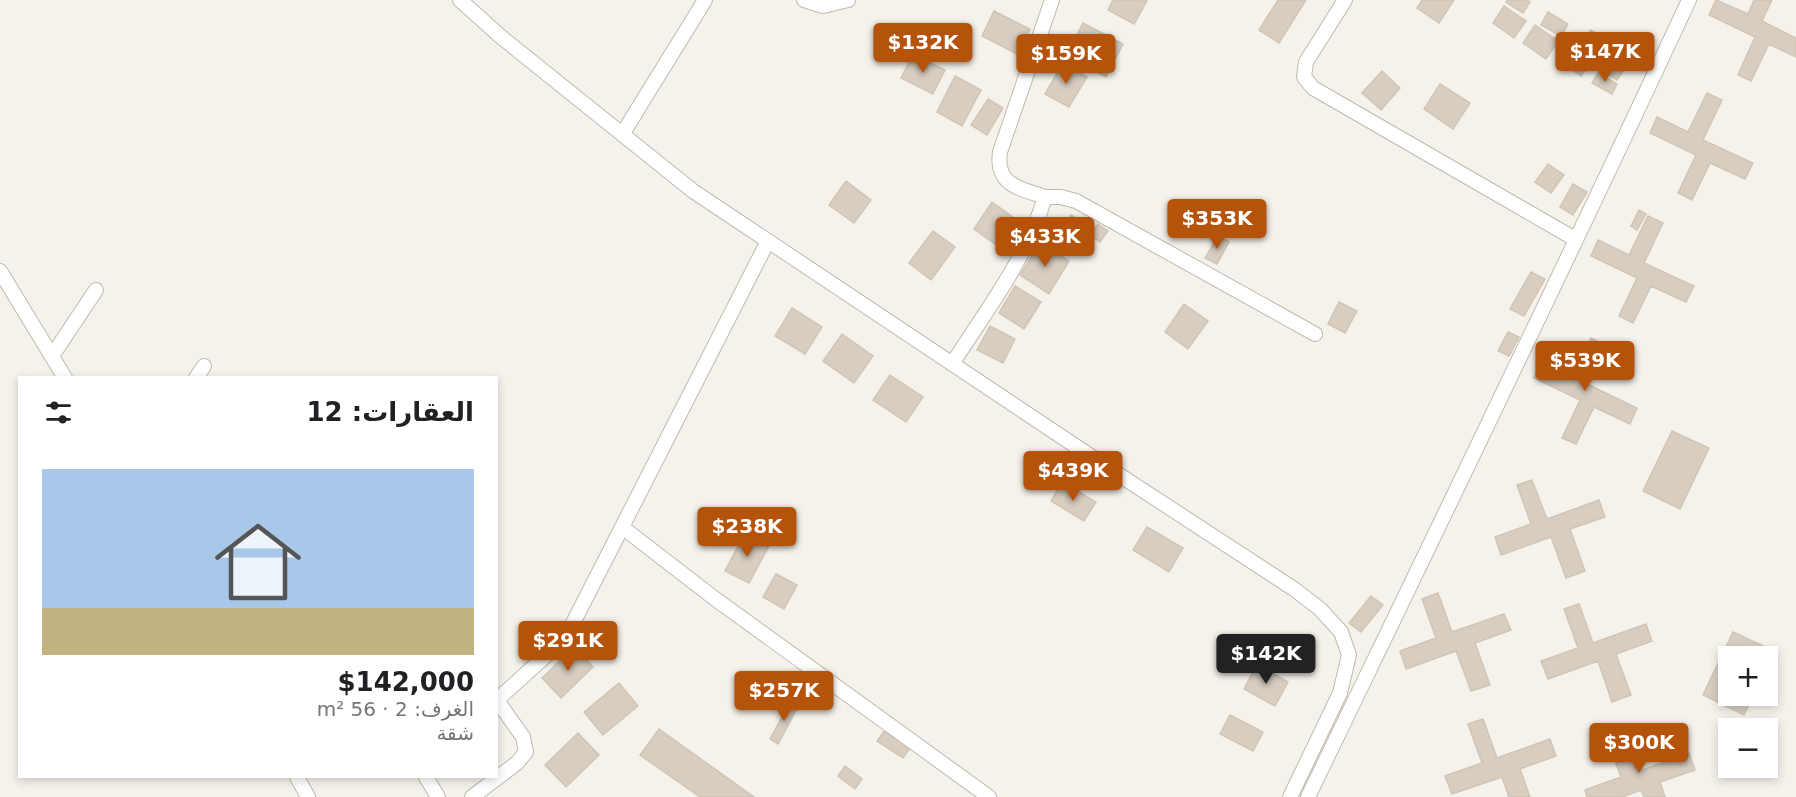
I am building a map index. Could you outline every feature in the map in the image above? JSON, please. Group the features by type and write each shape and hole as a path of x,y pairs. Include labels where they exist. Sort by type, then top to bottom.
{"street":[{"path":"460,0 500,36 693,191 1294,589 1320,609 1341,632 1348,656 1340,693 1290,797"},
{"path":"623,133 705,0"},
{"path":"804,0 823,6 848,0"},
{"path":"1052,0 1000,152 998,166 1004,179 1045,197 1076,201 1315,334"},
{"path":"1345,0 1306,62 1304,77 1313,88 1575,239"},
{"path":"1308,797 1534,331 1575,239 1619,152 1689,0"},
{"path":"952,364 1025,248 1037,223 1045,197"},
{"path":"498,698 551,651 570,629 768,241"},
{"path":"0,271 64,376"},
{"path":"52,356 96,291"},
{"path":"197,376 204,366"},
{"path":"622,527 714,598 989,797"},
{"path":"498,700 523,737 526,752 518,763 498,778"},
{"path":"298,778 308,797"},
{"path":"427,778 438,797"},
{"path":"472,797 498,778"}],"building":[{"path":"1113,0 1147,1 1134,24 1108,10"},
{"path":"1278,0 1306,0 1279,43 1259,30"},
{"path":"1422,0 1454,0 1439,23 1417,8"},
{"path":"1508,0 1530,2 1523,13 1506,2"},
{"path":"1716,0 1748,14 1754,0 1772,0 1762,21 1796,38 1796,57 1769,44 1751,81 1738,75 1755,37 1709,15"},
{"path":"1504,6 1526,21 1514,38 1493,23"},
{"path":"994,11 1030,29 1017,54 982,36"},
{"path":"1548,12 1568,24 1561,36 1541,25"},
{"path":"1083,23 1123,44 1106,77 1066,56"},
{"path":"1535,25 1558,41 1546,59 1523,43"},
{"path":"1591,30 1632,58 1617,80 1576,51"},
{"path":"1571,52 1589,65 1581,76 1563,63"},
{"path":"913,54 945,70 933,94 901,78"},
{"path":"1063,63 1087,77 1069,107 1045,94"},
{"path":"1382,71 1400,88 1381,110 1362,93"},
{"path":"1598,73 1617,84 1612,94 1592,83"},
{"path":"955,76 981,90 962,126 937,112"},
{"path":"1440,84 1470,103 1453,129 1424,109"},
{"path":"1707,93 1722,100 1703,140 1753,163 1745,179 1710,163 1692,200 1678,193 1696,155 1650,133 1657,117 1688,132"},
{"path":"988,99 1003,108 987,135 971,125"},
{"path":"1548,164 1564,175 1551,193 1535,182"},
{"path":"846,181 871,200 854,223 829,205"},
{"path":"1573,184 1587,192 1573,215 1560,207"},
{"path":"992,202 1017,220 999,247 974,229"},
{"path":"1639,210 1646,214 1637,230 1631,226"},
{"path":"1071,215 1090,227 1079,244 1060,232"},
{"path":"1648,216 1663,223 1644,263 1694,286 1686,302 1651,286 1633,323 1619,316 1637,278 1591,256 1598,240 1629,255"},
{"path":"1098,224 1108,231 1100,242 1090,235"},
{"path":"933,231 955,247 931,280 909,263"},
{"path":"1218,236 1229,242 1217,264 1205,258"},
{"path":"1040,243 1069,261 1049,294 1020,275"},
{"path":"1531,272 1545,279 1524,316 1510,309"},
{"path":"1015,286 1041,302 1024,329 999,313"},
{"path":"1339,302 1357,311 1345,333 1328,324"},
{"path":"1184,304 1208,321 1188,349 1165,332"},
{"path":"792,308 822,327 805,354 775,336"},
{"path":"990,326 1015,339 1003,363 977,350"},
{"path":"1508,332 1519,337 1509,356 1498,351"},
{"path":"842,334 873,356 854,383 823,361"},
{"path":"1591,338 1606,345 1587,384 1637,408 1630,424 1594,407 1576,444 1562,438 1580,400 1534,378 1541,362 1572,377"},
{"path":"890,375 923,397 906,422 873,400"},
{"path":"1672,431 1709,448 1680,509 1643,491"},
{"path":"1532,480 1547,519 1599,500 1605,517 1570,529 1585,571 1566,578 1551,537 1501,555 1495,537 1531,524 1517,485"},
{"path":"1062,482 1096,502 1084,521 1051,501"},
{"path":"1147,527 1183,548 1169,572 1133,550"},
{"path":"745,533 769,546 749,583 725,571"},
{"path":"776,574 797,585 784,609 763,597"},
{"path":"1438,593 1452,632 1504,614 1511,630 1475,643 1490,685 1471,691 1456,651 1406,669 1400,651 1436,638 1422,599"},
{"path":"1371,596 1383,605 1361,632 1349,623"},
{"path":"1579,604 1593,643 1646,624 1652,641 1616,654 1631,695 1612,702 1598,661 1548,679 1541,661 1578,648 1564,609"},
{"path":"1733,632 1763,646 1726,646"},
{"path":"574,647 593,667 561,698 542,678"},
{"path":"1257,664 1288,682 1275,706 1244,689"},
{"path":"1718,664 1718,702 1703,695"},
{"path":"619,683 638,706 603,735 584,712"},
{"path":"791,700 799,705 778,744 770,739"},
{"path":"1726,706 1748,706 1744,715"},
{"path":"1230,715 1263,732 1253,751 1220,734"},
{"path":"1483,719 1497,758 1550,739 1556,756 1520,769 1530,797 1509,797 1502,777 1452,794 1445,776 1482,763 1468,724"},
{"path":"659,729 754,797 700,797 640,755"},
{"path":"885,730 910,748 903,758 877,741"},
{"path":"578,733 599,755 566,787 545,765"},
{"path":"1623,733 1637,772 1689,753 1695,770 1660,782 1665,797 1644,797 1641,790 1622,797 1587,797 1585,790 1621,777 1607,738"},
{"path":"845,766 862,779 855,789 838,776"}]}
